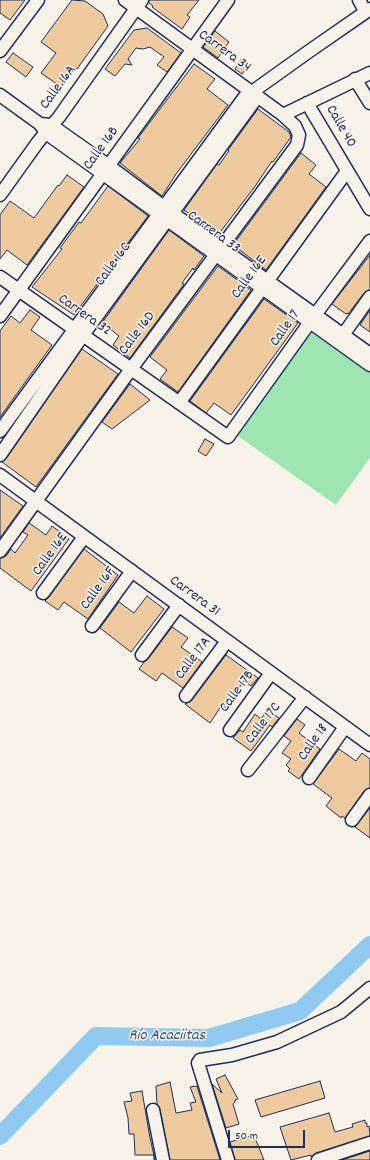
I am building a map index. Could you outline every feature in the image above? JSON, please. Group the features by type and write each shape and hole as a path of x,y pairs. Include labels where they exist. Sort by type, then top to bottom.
{"street":[{"path":"0,51 38,0"},
{"name":"Carrera 34","path":"125,0 139,4 193,50 283,115 295,126 299,135"},
{"name":"Calle 16B","path":"0,316 228,0"},
{"path":"360,0 368,10"},
{"name":"Calle 16A","path":"0,195 46,127 59,117 139,4"},
{"name":"Calle 16C","path":"0,431 79,332 253,93 368,10"},
{"path":"283,115 370,72"},
{"path":"356,79 370,103"},
{"name":"Carrera 33","path":"0,95 313,319 370,365"},
{"name":"Calle 40","path":"307,103 370,209"},
{"name":"Calle 16D","path":"0,551 297,145 299,135"},
{"name":"Calle 16E","path":"179,402 347,171"},
{"name":"Calle 17","path":"228,437 370,241"},
{"name":"Carrera 32","path":"0,277 228,437"},
{"path":"343,335 370,297"},
{"name":"Carrera 33","path":"313,319 343,335 370,354"},
{"name":"Calle 16C","path":"0,455 79,332"},
{"name":"Carrera 31","path":"0,475 370,745"},
{"name":"Calle 16E","path":"43,593 84,537"},
{"name":"Calle 16F","path":"92,626 132,571"},
{"path":"142,655 179,605"},
{"name":"Calle 17A","path":"186,696 227,641"},
{"name":"Calle 17B","path":"230,730 271,673"},
{"name":"Calle 17C","path":"248,770 304,697"},
{"name":"Calle 18","path":"309,778 345,727"},
{"path":"352,820 370,795"},
{"path":"228,1160 198,1066 200,1060 232,1055 277,1042 340,1012 370,988"},
{"path":"153,1110 163,1160"},
{"path":"318,1160 370,1143"}],"green space":[{"path":"312,329 370,372 370,458 336,505 238,436"}],"building":[{"path":"0,0 25,0 10,20 0,13"},
{"path":"72,0 85,1 103,14 108,26 77,69 75,68 61,87 41,73 56,53 41,42"},
{"path":"149,0 199,0 187,15 190,17 182,29 152,7 153,6 149,3"},
{"path":"147,28 181,53 167,72 157,65 164,57 150,47 143,49 136,48 128,59 132,65 125,64 115,76 105,69 134,30"},
{"path":"215,31 229,42 218,58 203,47"},
{"path":"13,53 33,67 26,77 6,62"},
{"path":"241,60 249,65 242,74 235,69"},
{"path":"194,64 215,79 207,89 228,105 176,174 162,196 120,163 140,139 138,138"},
{"path":"258,109 289,132 291,137 218,235 184,210 217,164 219,165"},
{"path":"301,153 316,165 309,174 326,187 266,270 233,245"},
{"path":"67,175 84,187 27,265 7,250 0,259 0,215 10,201 34,218"},
{"path":"108,186 148,216 74,315 32,287 62,249 60,248 79,222 81,223"},
{"path":"169,230 204,256 182,283 184,284 130,358 113,345 119,336 102,323"},
{"path":"370,255 370,290 364,293 348,314 346,314 332,304"},
{"path":"218,266 251,290 178,392 160,379 167,370 150,357"},
{"path":"264,299 298,323 231,415 214,403 206,413 190,401"},
{"path":"30,310 40,317 31,330 52,345 0,417 0,331 11,316 20,323"},
{"path":"370,310 370,332 360,325"},
{"path":"82,349 118,374 36,487 2,462 6,459"},
{"path":"130,384 150,400 112,429 102,422"},
{"path":"205,439 214,444 206,456 198,451"},
{"path":"0,490 23,506 0,538"},
{"path":"29,523 46,535 52,526 69,539 31,591 0,568 0,558 6,556 11,549 15,553 28,535 23,532"},
{"path":"84,549 118,575 88,619 64,602 58,610 45,601"},
{"path":"147,596 164,609 131,652 100,628 119,602 134,613"},
{"path":"172,627 188,638 181,647 202,662 183,688 162,673 156,681 139,669"},
{"path":"226,655 258,678 251,686 244,681 231,698 235,701 228,709 222,705 210,723 185,704 192,700"},
{"path":"267,710 279,718 272,727 270,725 251,751 233,738 240,730 243,732 255,714 261,719"},
{"path":"297,719 305,725 299,733 320,749 299,779 288,771 290,769 286,765 291,759 282,753 291,741 284,736"},
{"path":"339,749 356,761 362,753 370,759 370,788 364,791 345,818 342,816 341,818 326,806 332,798 313,784"},
{"path":"370,808 370,838 355,827"},
{"path":"225,1075 238,1099 235,1100 233,1104 239,1124 226,1128 212,1084 222,1093 216,1079"},
{"path":"320,1081 325,1098 261,1117 255,1100"},
{"path":"170,1082 176,1113 192,1110 190,1103 196,1102 190,1087 197,1086 220,1160 170,1160 160,1109 157,1104 156,1086"},
{"path":"142,1091 154,1155 135,1155 134,1134 129,1134 128,1118 124,1102 132,1101 130,1093"},
{"path":"329,1113 335,1132 353,1127 352,1124 365,1120 367,1127 369,1126 370,1136 316,1153 311,1157 311,1155 291,1160 280,1127"},
{"path":"254,1135 264,1160 235,1160 230,1142"},
{"path":"370,1151 370,1160 342,1160"}],"waterway":[{"name":"Río Acaciitas","path":"0,1136 96,1036 209,1038 300,1011 370,945"}]}
